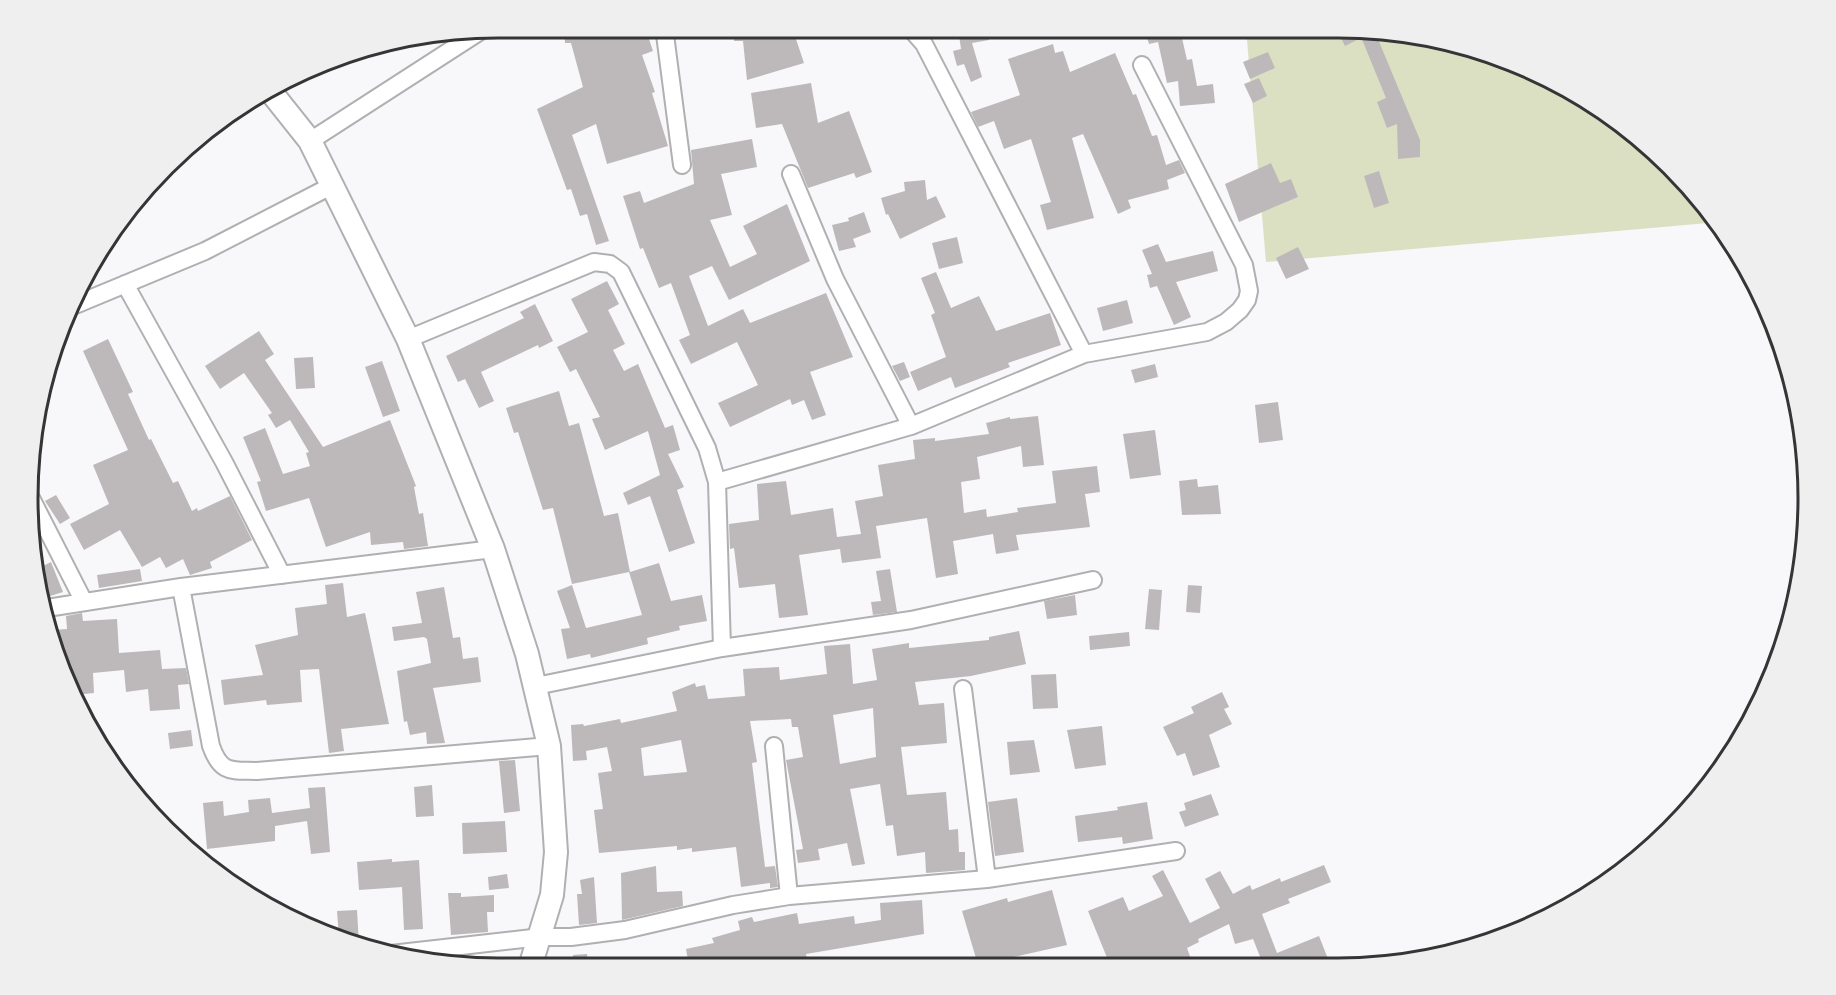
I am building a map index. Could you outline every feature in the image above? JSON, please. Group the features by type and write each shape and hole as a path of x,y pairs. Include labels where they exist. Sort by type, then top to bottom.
{"street":[{"path":"310,141 470,38"},
{"path":"665,38 682,165"},
{"path":"919,38 924,44 1084,354"},
{"path":"717,482 911,426 1084,354 1207,332 1240,310 1249,291 1244,265 1142,66"},
{"path":"274,95 310,141 408,339 493,549 536,686 549,746 556,874 541,937 533,958"},
{"path":"791,174 835,279 911,426"},
{"path":"81,302 205,251 333,185"},
{"path":"408,339 594,262 610,264 621,272 707,448 717,482 722,648"},
{"path":"125,284 224,462 282,575"},
{"path":"38,512 83,600"},
{"path":"51,607 83,600 181,587 493,549"},
{"path":"536,686 722,648 910,620 1093,580"},
{"path":"181,587 211,746 217,762 228,770 257,771 549,746"},
{"path":"963,689 987,879"},
{"path":"774,746 789,896"},
{"path":"418,951 625,930 732,905 789,896 987,879 1176,851"}],"green space":[{"path":"1247,38 1369,38 1399,41 1458,53 1515,73 1568,99 1619,133 1664,172 1707,223 1266,262"}],"building":[{"path":"565,38 649,38 653,51 642,55 655,92 652,93 668,146 607,164 596,124 572,135 609,241 596,245 587,214 580,216 571,189 567,190 537,109 583,87 571,43 565,43"},
{"path":"734,38 796,38 804,63 747,80 743,41 734,41"},
{"path":"959,38 989,38 989,40 972,43 982,77 971,82 964,64 957,66 953,51 961,49"},
{"path":"1147,38 1182,38 1187,60 1192,59 1197,86 1213,84 1215,103 1180,106 1178,81 1167,83 1158,42 1149,44"},
{"path":"1341,38 1359,38 1359,39 1345,46"},
{"path":"1361,38 1378,39 1420,140 1420,157 1398,159 1397,124 1387,128 1377,102 1386,98"},
{"path":"1053,44 1055,53 1063,51 1070,72 1115,53 1133,95 1136,94 1152,136 1157,135 1166,165 1179,160 1185,173 1167,180 1169,189 1128,200 1131,208 1118,214 1083,134 1072,138 1094,218 1047,230 1040,205 1051,202 1031,139 1004,149 994,121 978,127 971,112 1020,95 1008,59"},
{"path":"1268,52 1275,68 1250,79 1243,62"},
{"path":"1259,78 1267,96 1253,103 1244,84"},
{"path":"811,83 818,123 849,111 872,172 856,178 854,173 808,188 782,124 756,128 751,93"},
{"path":"752,139 757,167 721,174 732,215 710,220 730,267 757,254 743,226 787,204 810,261 729,300 712,266 689,276 708,326 743,309 750,323 826,293 853,357 810,372 826,415 812,420 804,400 792,405 790,399 730,427 718,403 758,385 737,342 691,364 679,340 690,335 671,283 659,288 643,248 640,249 623,196 640,191 644,203 694,184 691,150"},
{"path":"1271,163 1280,183 1291,179 1298,197 1239,222 1225,184"},
{"path":"1379,171 1389,203 1374,208 1364,176"},
{"path":"925,180 927,200 936,196 946,217 900,239 888,214 886,215 881,198 905,191 904,182"},
{"path":"864,212 871,232 853,239 856,247 839,251 832,225 849,221 848,218"},
{"path":"957,237 963,263 939,269 932,243"},
{"path":"1158,244 1166,262 1213,251 1218,271 1176,282 1191,317 1174,325 1157,286 1150,288 1147,275 1152,274 1142,250"},
{"path":"1298,247 1309,269 1286,279 1276,258"},
{"path":"936,272 951,308 979,296 996,331 1050,313 1061,345 1008,363 1010,367 955,388 951,377 918,391 910,372 946,357 931,315 935,313 921,278"},
{"path":"607,281 619,304 608,310 625,344 613,350 624,371 638,364 665,428 673,425 680,450 668,454 684,487 677,490 695,543 669,552 650,496 628,505 623,493 660,475 648,431 605,450 592,419 600,417 576,369 570,372 557,347 588,332 571,299"},
{"path":"1127,300 1133,323 1103,331 1097,308"},
{"path":"535,304 553,341 539,348 538,345 481,372 494,401 479,408 465,379 458,382 446,356 524,318 520,312"},
{"path":"259,331 274,354 265,360 323,447 390,420 416,486 414,487 419,514 423,513 428,546 404,549 403,542 371,545 370,532 326,547 309,498 266,511 257,482 261,481 243,437 265,428 283,474 310,466 306,453 309,452 290,420 276,428 268,415 272,413 244,373 220,389 205,366"},
{"path":"108,339 133,392 128,394 149,440 151,439 173,483 178,481 192,511 197,508 198,511 230,496 252,540 210,562 212,568 190,575 183,559 166,568 160,557 142,567 120,530 84,550 70,524 109,504 93,465 128,450 83,351"},
{"path":"313,357 315,388 296,389 294,358"},
{"path":"382,361 400,411 383,417 365,367"},
{"path":"904,362 910,377 900,381 892,366"},
{"path":"1155,364 1158,377 1135,383 1131,370"},
{"path":"559,391 569,426 579,423 604,516 618,513 630,572 659,563 671,601 702,595 707,621 679,626 680,630 647,638 648,644 591,658 590,654 567,659 561,629 570,628 557,591 572,585 586,628 642,615 629,572 572,584 553,508 543,510 518,432 514,433 506,408"},
{"path":"1278,402 1283,440 1259,443 1255,405"},
{"path":"1038,416 1044,465 1023,467 1021,446 977,457 980,479 961,482 964,513 986,509 987,517 1018,512 1017,508 1056,503 1052,471 1097,466 1100,492 1085,494 1090,527 1016,535 1019,550 996,554 993,534 953,541 958,574 936,578 927,518 876,526 881,558 842,563 840,549 799,555 808,615 779,618 775,584 739,588 734,548 730,549 729,524 759,520 757,484 786,481 791,515 833,508 837,537 861,534 855,501 883,496 878,465 915,459 913,440 935,438 935,441 989,434 986,423 1010,417 1010,419"},
{"path":"1155,430 1161,475 1130,479 1123,434"},
{"path":"1197,479 1198,487 1218,485 1221,514 1182,515 1179,481"},
{"path":"56,495 70,518 60,524 45,501"},
{"path":"51,562 63,592 48,597 42,566"},
{"path":"140,569 142,581 99,588 97,575"},
{"path":"890,569 897,612 873,615 871,602 881,601 876,571"},
{"path":"343,583 347,617 365,613 389,724 341,729 344,751 329,753 319,669 300,670 302,702 267,705 266,700 224,705 221,680 263,675 255,645 298,635 295,608 327,604 325,585"},
{"path":"1188,585 1202,586 1200,613 1186,612"},
{"path":"444,587 453,638 460,637 463,659 478,657 481,682 433,688 445,743 427,744 426,732 410,735 407,721 404,722 397,671 431,663 427,639 424,637 394,641 392,627 422,623 416,592"},
{"path":"1149,589 1162,590 1159,630 1145,629"},
{"path":"1075,595 1077,615 1047,619 1044,601"},
{"path":"82,613 83,621 117,619 119,653 160,650 162,669 186,668 189,684 178,685 180,709 150,711 148,689 126,692 124,670 93,673 94,693 82,694 57,630 67,629 66,616"},
{"path":"1019,631 1026,664 971,676 915,682 919,705 944,703 947,743 901,747 907,795 946,792 949,830 958,829 959,852 965,852 965,870 926,873 925,852 897,856 893,825 886,826 880,784 850,789 865,864 852,866 847,843 818,849 820,860 798,863 796,850 803,849 786,760 803,757 798,727 792,727 791,719 750,721 757,762 752,763 765,867 775,866 778,887 770,888 770,883 741,887 736,847 692,852 692,848 677,850 677,846 599,853 594,810 603,809 598,773 612,771 607,747 586,751 587,760 573,761 571,725 583,724 584,726 620,719 621,723 677,711 672,692 695,683 696,687 705,685 708,699 745,696 743,669 779,667 780,680 827,674 824,646 850,644 853,684 877,680 872,649 909,643 909,648 989,640 989,637","holes":["873,708 876,757 840,764 833,715","681,740 687,772 644,776 641,748"]},
{"path":"1129,632 1130,646 1090,650 1089,636"},
{"path":"1056,674 1058,708 1033,709 1031,675"},
{"path":"1222,692 1229,707 1224,709 1232,724 1209,735 1220,767 1193,776 1185,753 1177,756 1163,727 1194,713 1191,707"},
{"path":"1102,726 1106,765 1075,769 1067,730"},
{"path":"191,730 193,746 170,749 168,733"},
{"path":"1034,740 1040,772 1010,775 1007,742"},
{"path":"515,760 520,811 504,813 499,761"},
{"path":"432,785 434,816 416,817 414,787"},
{"path":"325,787 330,852 311,854 307,821 275,826 275,841 207,849 203,803 223,801 224,816 249,812 248,800 270,798 272,813 310,808 308,788"},
{"path":"1211,794 1219,815 1185,827 1179,812 1186,810 1184,803"},
{"path":"1017,798 1024,852 995,856 988,802"},
{"path":"1147,802 1153,839 1123,844 1122,837 1078,842 1075,816 1118,810 1117,807"},
{"path":"505,821 507,852 463,854 462,823"},
{"path":"392,859 392,862 419,860 423,929 404,930 402,887 359,890 357,862"},
{"path":"1324,865 1331,882 1288,899 1290,903 1262,914 1277,953 1319,936 1328,958 1261,958 1253,939 1235,944 1229,924 1198,939 1199,942 1187,948 1191,958 1107,958 1088,911 1123,897 1129,911 1163,896 1152,876 1163,870 1190,923 1220,908 1205,879 1220,871 1233,894 1250,885 1252,890 1280,878 1281,882"},
{"path":"656,866 657,892 682,891 683,906 622,920 621,873"},
{"path":"507,874 509,888 489,890 488,877"},
{"path":"594,877 597,923 579,925 577,894 582,894 580,880"},
{"path":"1052,890 1067,945 1009,958 976,958 962,911 1007,898 1008,902"},
{"path":"448,893 461,893 461,897 494,895 494,912 487,912 488,932 451,935"},
{"path":"922,900 924,934 806,954 807,958 688,958 686,949 714,943 712,938 740,930 738,921 752,917 754,922 797,913 799,924 854,916 855,924 881,920 880,903"},
{"path":"357,910 358,936 338,929 337,911"},
{"path":"587,954 587,958 573,958 573,955"}]}
